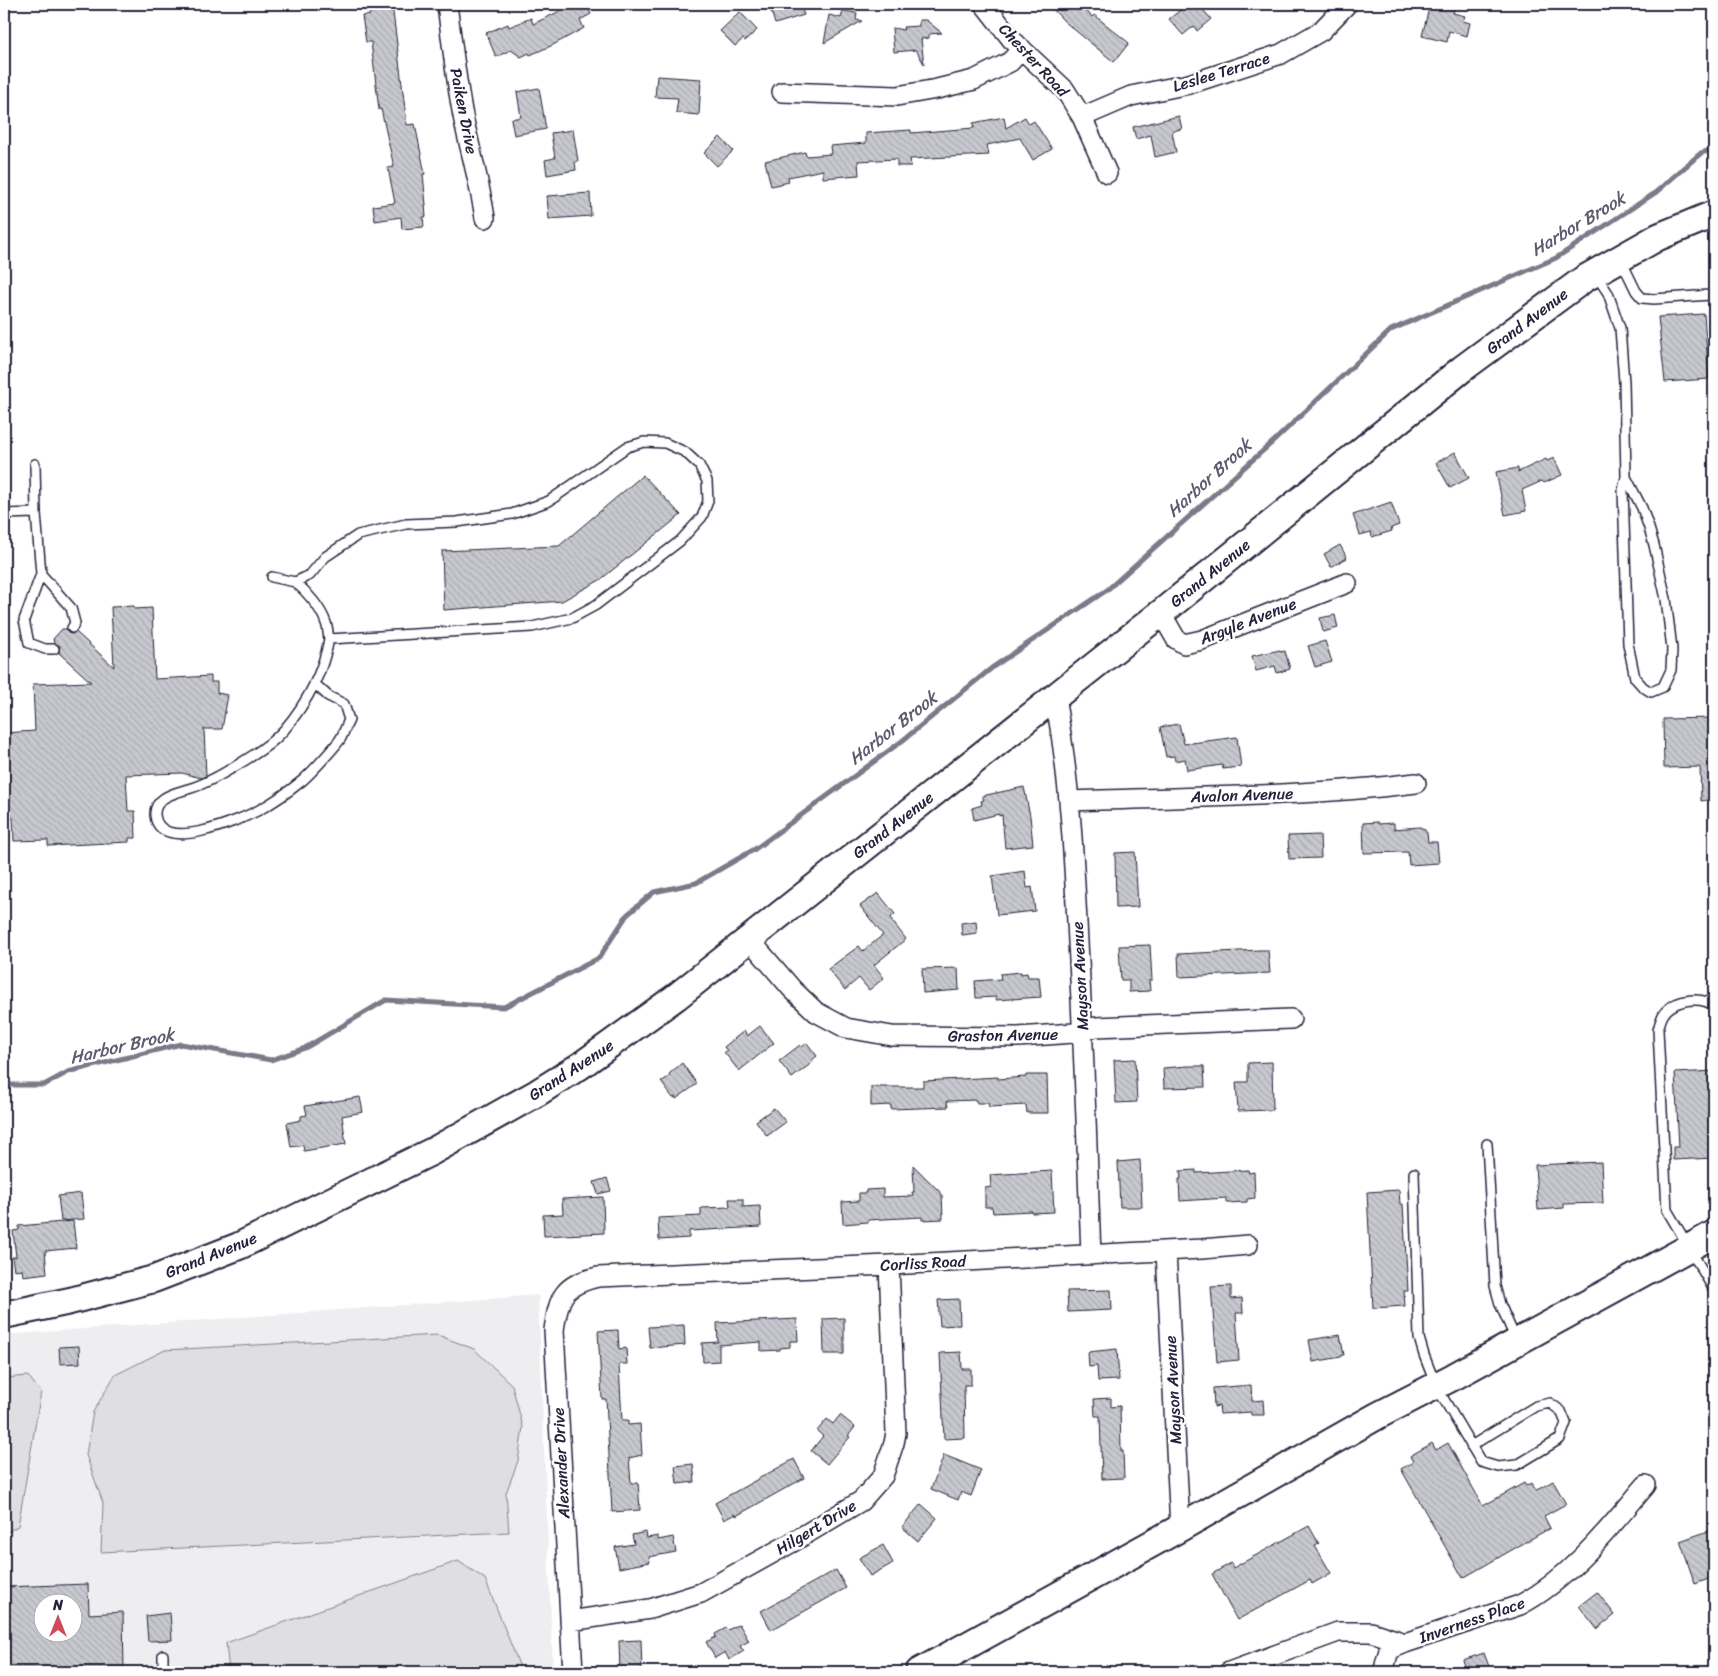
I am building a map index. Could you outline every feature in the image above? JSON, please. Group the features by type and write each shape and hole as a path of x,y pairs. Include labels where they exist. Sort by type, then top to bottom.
{"street":[{"name":"Paiken Drive","path":"447,4 454,63 485,218"},
{"name":"Chester Road","path":"984,4 1013,41 1065,90 1082,117 1107,173"},
{"name":"Leslee Terrace","path":"1082,117 1131,96 1189,84 1281,54 1321,31 1346,4"},
{"path":"782,92 897,96 937,89 974,80 1010,62 1022,49"},
{"name":"Grand Avenue","path":"4,1314 70,1301 154,1279 239,1246 434,1151 537,1093 580,1066 676,997 1055,698 1462,369 1584,279 1658,237 1714,214"},
{"name":"Argyle Avenue","path":"1161,613 1176,639 1184,644 1202,640 1347,583"},
{"name":"Mayson Avenue","path":"1055,698 1063,743 1074,850 1091,1255"},
{"name":"Avalon Avenue","path":"1069,801 1301,793 1380,788 1416,783"},
{"name":"Graston Avenue","path":"749,939 792,989 816,1012 846,1028 892,1036 1018,1037 1074,1033 1096,1027 1291,1019"},
{"path":"919,1672 1180,1528 1377,1416 1436,1386 1714,1234"},
{"name":"Corliss Road","path":"598,1277 890,1265 1248,1245"},
{"name":"Mayson Avenue","path":"1166,1251 1180,1528"},
{"name":"Hilgert Drive","path":"570,1621 650,1609 701,1592 791,1543 861,1501 883,1476 896,1433 890,1265"},
{"name":"Alexander Drive","path":"573,1672 554,1330 558,1304 566,1292 579,1281 598,1277"},
{"name":"Inverness Place","path":"1229,1672 1338,1632 1370,1632 1405,1643 1520,1605 1537,1596 1599,1539 1646,1485"},
{"path":"1386,1672 1385,1665 1389,1650 1405,1643"}],"lane":[{"path":"1620,258 1642,298 1710,296"},
{"path":"1594,273 1608,293 1620,328 1624,382 1626,477 1623,490 1628,644 1636,678 1643,687 1651,692 1663,687 1671,670 1672,650 1666,599 1654,545 1642,508 1626,477"},
{"path":"295,582 310,575 325,557 358,535 406,524 457,522 512,514 549,501 627,447 644,442 664,443 685,452 699,465 707,481 708,501 702,517 680,541 602,600 572,618 532,627 329,639"},
{"path":"35,464 36,513 41,574 24,620 29,643 45,650 54,649"},
{"path":"4,514 36,513"},
{"path":"41,574 71,608 76,623 72,628"},
{"path":"272,577 295,582 312,600 327,624 329,639 326,654 315,684 283,731 256,753 212,780 170,794 160,800 155,813 158,824 168,832 185,834 214,828 260,810 303,780 340,739 349,720 344,704 328,696 315,684"},
{"path":"1714,1006 1703,1000 1676,1004 1666,1010 1661,1018 1658,1030 1667,1210 1714,1290"},
{"path":"1488,1144 1495,1286 1500,1304 1517,1342"},
{"path":"1414,1173 1419,1338 1436,1386 1471,1446 1481,1462 1498,1467 1517,1465 1560,1440 1566,1423 1561,1411 1550,1404 1536,1406 1471,1446"},
{"path":"163,1655 163,1672"}],"shaded area":[{"path":"538,1295 553,1672 4,1672 4,1335"},
{"path":"438,1335 474,1349 512,1385 523,1427 518,1461 506,1493 509,1532 101,1552 103,1503 86,1455 93,1412 115,1375 165,1350"},
{"path":"28,1376 41,1392 18,1526 4,1534 4,1378"},
{"path":"458,1561 485,1579 522,1672 229,1672 226,1643"}],"building":[{"path":"369,4 392,4 407,125 415,124 425,174 423,174 426,205 426,217 423,217 424,227 402,229 401,217 375,221 373,206 395,203 388,168 394,167 381,109 379,110 371,42 366,42 362,16 370,15"},
{"path":"556,4 586,4 591,14 580,20 584,28 530,55 529,53 521,57 511,50 496,57 486,33 508,24 509,27 531,18 533,24 560,11"},
{"path":"769,4 800,4 804,15 775,24"},
{"path":"1048,4 1080,4 1092,17 1094,15 1129,43 1114,62 1065,22"},
{"path":"1188,4 1198,4 1211,19 1197,31 1194,26 1183,35 1169,19"},
{"path":"1430,4 1456,4 1453,13 1465,16 1463,21 1470,23 1467,36 1449,31 1447,42 1422,36"},
{"path":"843,11 857,13 856,20 862,21 824,43 829,15 841,18"},
{"path":"740,12 757,30 745,41 743,39 735,46 720,31"},
{"path":"919,20 926,20 942,33 929,34 929,38 921,39 924,64 916,50 894,52 892,28 904,30 903,27 919,26"},
{"path":"657,76 701,79 699,115 676,113 678,98 655,97"},
{"path":"539,88 546,129 514,135 511,119 521,117 517,92"},
{"path":"1179,116 1182,129 1172,131 1176,152 1155,157 1151,135 1136,139 1133,127"},
{"path":"1004,117 1006,128 1025,117 1029,124 1034,121 1052,149 1033,160 1020,138 987,145 989,155 910,159 911,166 897,166 897,159 858,161 859,175 823,178 823,170 788,177 789,182 771,186 765,161 805,152 806,156 831,154 830,146 866,143 866,133 911,130 911,133 974,128 973,123"},
{"path":"573,130 578,161 575,162 576,170 547,175 545,160 555,158 551,133"},
{"path":"720,137 733,151 717,166 704,153"},
{"path":"590,193 591,216 549,219 547,196"},
{"path":"1704,314 1709,379 1665,382 1658,317"},
{"path":"1455,452 1469,478 1450,488 1436,463"},
{"path":"1554,458 1562,475 1522,490 1526,511 1505,515 1496,472 1518,468 1518,472 1546,459 1547,461"},
{"path":"643,475 681,515 600,580 562,601 444,610 442,551 559,546"},
{"path":"1391,502 1399,525 1391,528 1392,531 1372,537 1371,532 1360,535 1353,515"},
{"path":"1340,545 1347,558 1331,567 1324,554"},
{"path":"134,606 134,609 152,608 155,679 211,676 211,682 217,682 217,693 228,695 222,729 204,729 206,776 201,778 182,773 126,775 128,811 135,811 136,838 129,838 129,842 48,846 48,840 14,841 13,818 4,819 4,733 35,731 33,684 91,682 59,653 60,646 54,643 53,639 62,629 66,629 71,634 76,632 114,667 111,607"},
{"path":"1335,615 1338,628 1323,632 1320,618"},
{"path":"1325,641 1332,662 1315,667 1308,646"},
{"path":"1280,650 1280,652 1285,651 1290,669 1277,673 1275,666 1256,671 1252,656"},
{"path":"1714,718 1714,799 1701,801 1700,767 1664,768 1663,719"},
{"path":"1179,724 1184,744 1237,737 1241,767 1223,769 1222,765 1187,770 1185,759 1175,761 1174,756 1166,757 1160,727"},
{"path":"1024,787 1033,845 1005,848 1002,815 999,816 999,814 974,820 972,808 982,805 981,801 984,800 982,796"},
{"path":"1378,822 1378,824 1394,823 1394,829 1420,827 1424,829 1427,833 1428,842 1437,842 1439,863 1409,865 1408,852 1364,853 1363,823"},
{"path":"1320,835 1321,858 1289,859 1288,836"},
{"path":"1135,852 1138,907 1116,908 1115,853"},
{"path":"1025,871 1027,888 1032,887 1035,911 997,915 992,876"},
{"path":"878,893 895,914 891,917 892,921 906,939 874,965 884,978 869,990 859,978 845,990 828,969 859,946 863,951 883,935 860,906"},
{"path":"976,921 977,933 962,935 961,923"},
{"path":"1150,945 1152,980 1149,980 1150,991 1129,992 1129,980 1121,980 1119,946"},
{"path":"1268,950 1270,973 1179,977 1178,954"},
{"path":"958,968 959,990 923,993 922,969"},
{"path":"1021,972 1021,974 1027,973 1028,977 1039,977 1041,997 996,1000 996,997 976,998 975,981 1001,979 1000,974"},
{"path":"760,1026 774,1043 739,1071 724,1052 727,1051 724,1047 744,1031 747,1036"},
{"path":"807,1043 817,1056 812,1060 813,1062 792,1078 779,1061 800,1045 802,1047"},
{"path":"1135,1059 1137,1102 1116,1103 1114,1060"},
{"path":"1272,1062 1273,1110 1238,1111 1236,1082 1248,1082 1248,1063"},
{"path":"682,1063 697,1084 676,1099 675,1097 673,1098 661,1082 670,1076 669,1074"},
{"path":"1204,1066 1205,1087 1164,1088 1163,1068"},
{"path":"1714,1071 1714,1158 1673,1160 1673,1147 1679,1147 1675,1073"},
{"path":"1026,1075 1047,1075 1048,1113 1027,1113 1026,1105 989,1107 988,1103 977,1103 976,1100 947,1101 948,1107 891,1109 891,1105 871,1106 871,1087 923,1087 923,1081 998,1077 998,1079 1026,1077"},
{"path":"360,1097 363,1112 342,1116 346,1144 304,1151 303,1145 291,1147 287,1123 301,1120 301,1116 307,1115 305,1106"},
{"path":"774,1108 786,1122 767,1136 756,1121"},
{"path":"1140,1160 1142,1207 1120,1207 1118,1162"},
{"path":"1601,1162 1603,1203 1564,1204 1564,1208 1538,1210 1535,1165"},
{"path":"913,1165 942,1194 943,1219 922,1220 922,1217 868,1220 868,1222 843,1224 842,1202 859,1201 859,1193 866,1193 866,1190 883,1189 883,1197 913,1196"},
{"path":"1196,1170 1196,1173 1248,1170 1249,1173 1254,1172 1255,1198 1247,1199 1247,1202 1226,1203 1226,1198 1180,1201 1180,1171"},
{"path":"1052,1171 1054,1212 993,1213 992,1207 985,1207 985,1188 991,1187 990,1175"},
{"path":"607,1178 611,1191 598,1194 594,1182"},
{"path":"1399,1190 1400,1204 1403,1204 1408,1291 1404,1291 1405,1306 1373,1308 1367,1192"},
{"path":"81,1193 84,1219 61,1221 58,1196"},
{"path":"603,1197 604,1233 544,1236 543,1215 563,1214 562,1199"},
{"path":"729,1199 743,1199 743,1207 760,1206 761,1227 689,1231 689,1238 659,1240 658,1218 701,1216 701,1208 730,1207"},
{"path":"73,1221 76,1248 45,1251 47,1273 23,1276 22,1269 14,1270 12,1257 16,1257 13,1231 19,1230 19,1226"},
{"path":"1231,1286 1231,1299 1242,1298 1243,1313 1236,1313 1239,1360 1217,1362 1211,1287"},
{"path":"1111,1290 1112,1310 1068,1312 1067,1291"},
{"path":"959,1299 960,1325 940,1326 938,1300"},
{"path":"844,1318 844,1354 824,1354 823,1319"},
{"path":"797,1319 798,1341 790,1341 790,1347 780,1348 780,1350 761,1351 761,1342 719,1345 719,1361 703,1362 702,1343 718,1342 717,1323"},
{"path":"684,1325 685,1345 650,1348 648,1327"},
{"path":"618,1330 619,1349 626,1348 627,1364 620,1364 619,1366 622,1420 628,1420 628,1425 640,1424 642,1455 629,1458 631,1483 638,1483 640,1510 612,1512 606,1399 602,1399 598,1331"},
{"path":"1340,1335 1344,1355 1313,1362 1309,1340"},
{"path":"79,1346 80,1363 60,1364 59,1347"},
{"path":"1117,1349 1119,1380 1098,1381 1097,1366 1089,1367 1088,1352"},
{"path":"961,1352 962,1369 971,1369 971,1385 964,1385 965,1438 944,1439 940,1353"},
{"path":"1251,1385 1252,1401 1263,1400 1264,1415 1251,1415 1251,1412 1220,1414 1219,1406 1214,1407 1213,1388"},
{"path":"1111,1398 1111,1407 1120,1406 1124,1478 1102,1479 1100,1416 1095,1416 1094,1399"},
{"path":"840,1415 855,1427 848,1436 850,1437 827,1464 811,1451 823,1436 817,1431 827,1419 833,1424"},
{"path":"1432,1443 1436,1450 1448,1443 1483,1506 1524,1483 1526,1486 1531,1483 1535,1491 1553,1481 1566,1504 1544,1516 1550,1528 1463,1578 1401,1469 1413,1462 1410,1456"},
{"path":"944,1455 981,1470 971,1496 961,1492 958,1500 931,1489"},
{"path":"794,1459 804,1478 736,1516 735,1514 724,1520 715,1503"},
{"path":"693,1464 695,1482 677,1484 675,1466"},
{"path":"921,1504 937,1518 918,1541 902,1527"},
{"path":"1309,1526 1319,1544 1315,1546 1331,1573 1312,1584 1310,1580 1237,1620 1212,1574 1231,1563 1233,1568"},
{"path":"1714,1529 1714,1577 1695,1584 1680,1541"},
{"path":"646,1532 647,1538 658,1536 658,1540 673,1537 676,1552 649,1557 650,1562 619,1568 615,1547 634,1544 632,1535"},
{"path":"883,1545 893,1563 870,1576 859,1558"},
{"path":"836,1570 846,1588 771,1630 761,1611"},
{"path":"88,1584 89,1614 123,1612 124,1672 4,1672 4,1587"},
{"path":"1597,1592 1615,1615 1597,1629 1579,1606"},
{"path":"170,1613 172,1640 148,1641 146,1616"},
{"path":"739,1624 749,1641 740,1646 744,1651 729,1660 725,1652 715,1658 706,1642 716,1637 715,1634 726,1628 728,1630"},
{"path":"641,1640 642,1672 620,1672 619,1641"},
{"path":"1484,1653 1491,1672 1467,1672 1463,1660"}],"waterway":[{"name":"Harbor Brook","path":"4,1085 44,1085 68,1072 181,1044 271,1060 305,1048 386,1000 504,1007 599,958 627,915 654,892 696,883 755,849 902,741 993,667 1107,590 1275,440 1391,330 1556,258 1655,193 1701,153 1714,149"}]}
